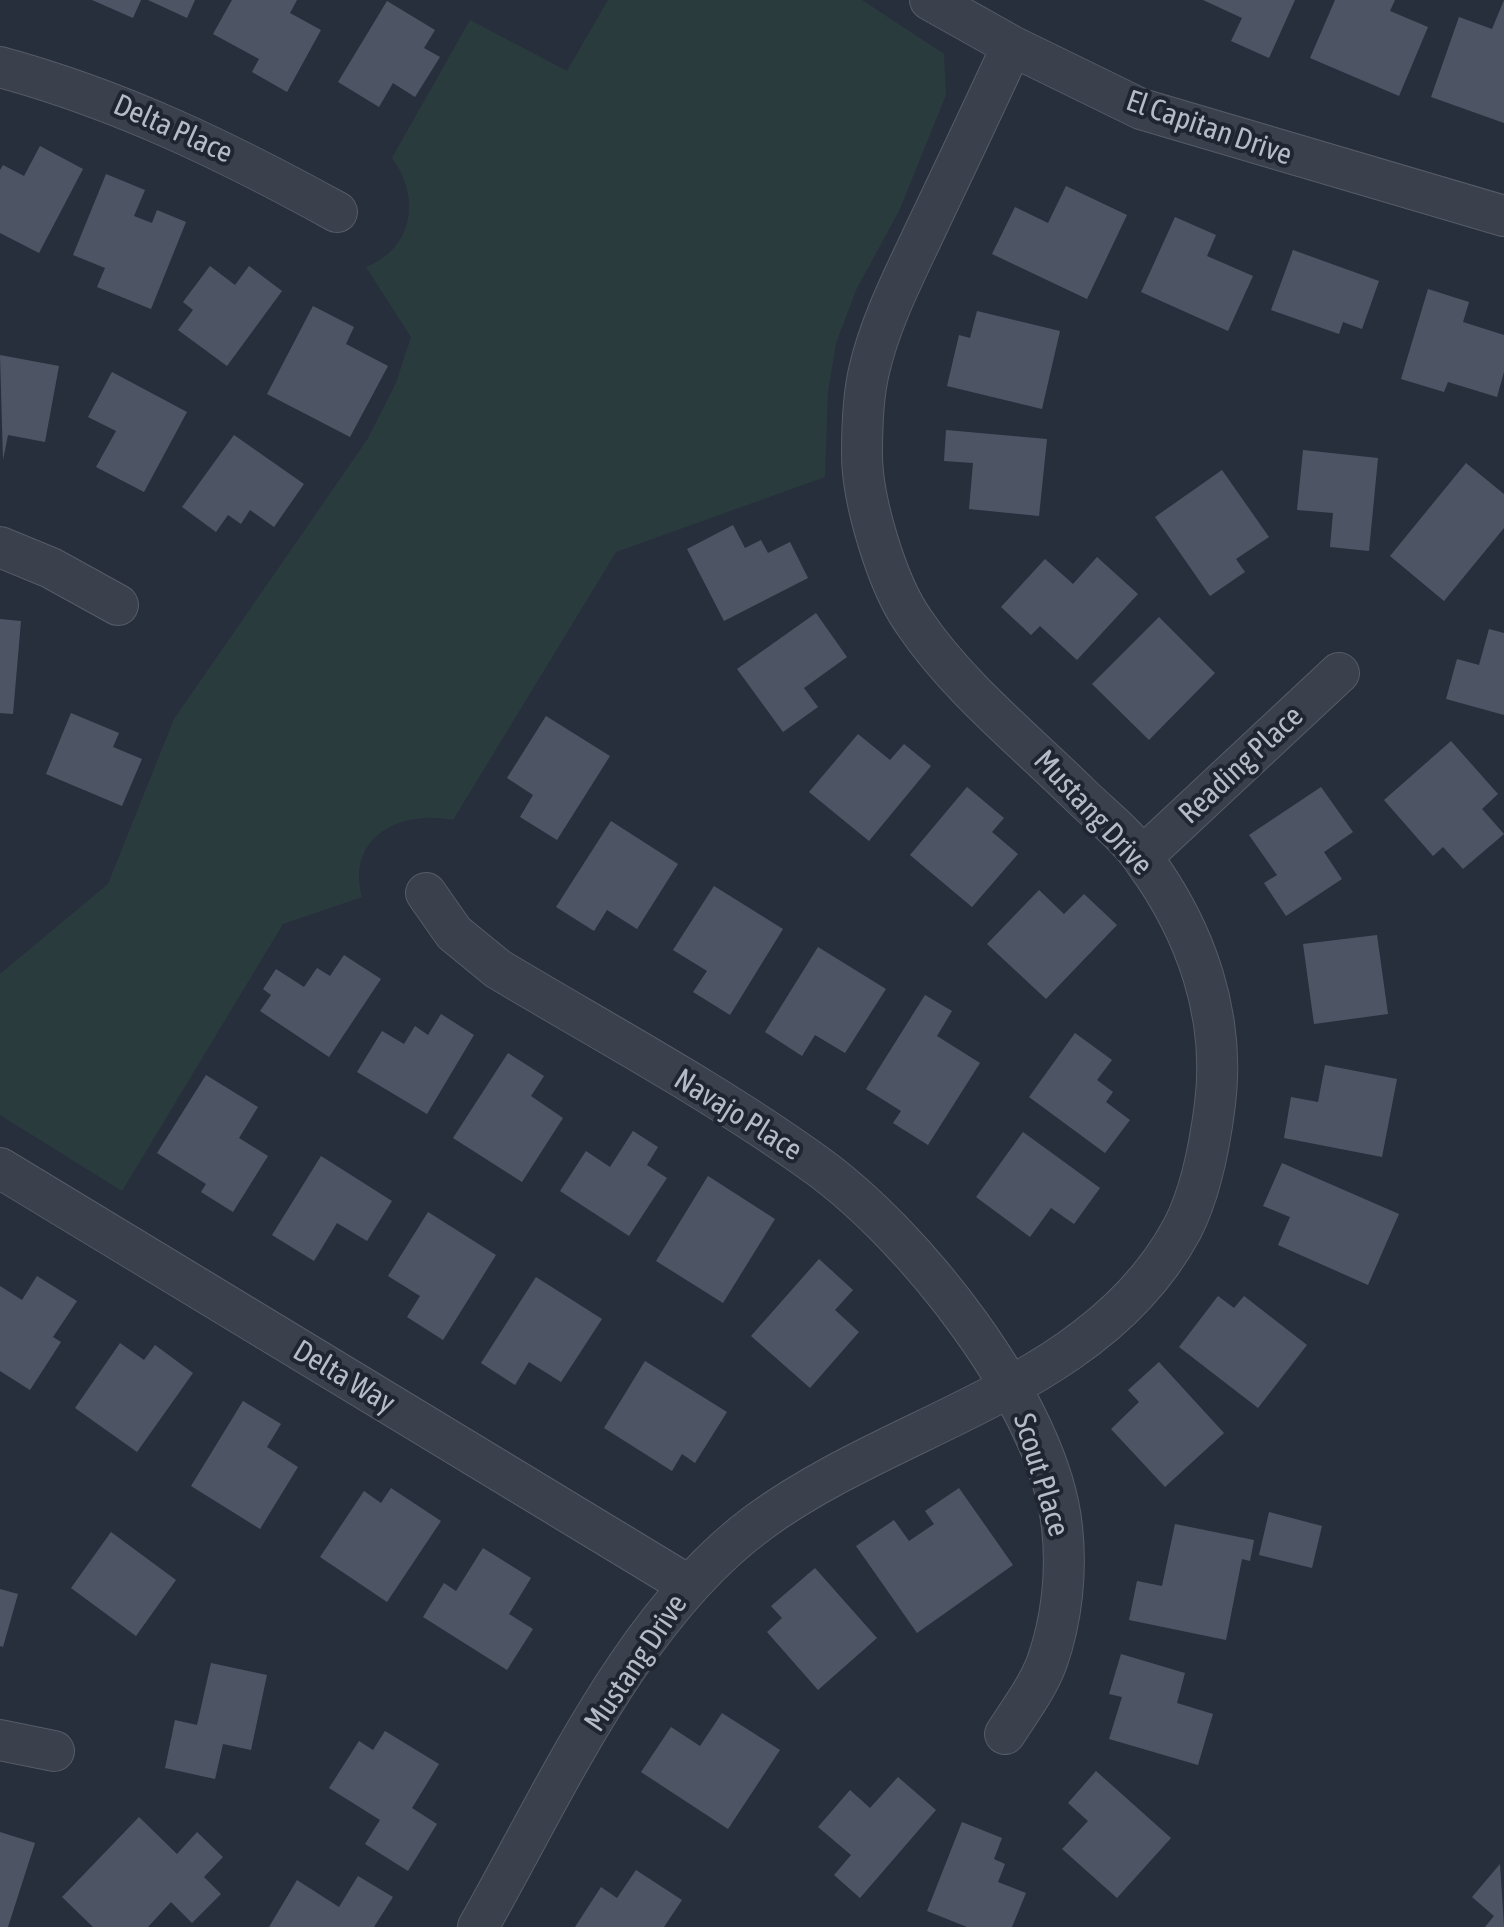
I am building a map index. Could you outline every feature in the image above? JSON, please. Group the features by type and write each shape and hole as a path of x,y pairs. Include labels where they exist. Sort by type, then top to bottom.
{"street":[{"name":"El Capitan Drive","path":"930,0 1012,46 1141,109 1504,216"},
{"name":"Mustang Drive","path":"478,1927 629,1662 688,1585 757,1523 816,1484 1012,1384 1088,1339 1134,1294 1182,1228 1210,1140 1220,1062 1208,987 1184,926 1142,857 974,692 911,620 874,530 862,459 868,373 900,284 1012,46"},
{"name":"Delta Place","path":"0,68 84,90 217,146 337,212"},
{"path":"0,547 52,568 118,605"},
{"name":"Reading Place","path":"1142,857 1339,673"},
{"name":"Navajo Place","path":"426,892 454,933 498,968 816,1165 880,1220 936,1281 1012,1384"},
{"name":"Delta Way","path":"0,1168 688,1585"},
{"name":"Scout Place","path":"1005,1734 1047,1664 1064,1580 1062,1524 1012,1384"},
{"path":"0,1740 54,1751"}],"shaded area":[{"path":"608,0 862,0 944,54 946,95 899,211 857,288 836,343 828,391 825,477 616,552 453,820 415,819 382,832 362,857 362,897 283,924 122,1191 0,1115 0,974 108,884 174,719 367,440 396,383 411,337 366,267 382,258 403,234 408,220 407,189 392,158 470,20 567,71"}],"building":[{"path":"92,0 141,0 133,18"},
{"path":"148,0 195,0 187,18"},
{"path":"232,0 297,0 290,13 321,30 287,92 252,72 259,59 213,34"},
{"path":"1203,0 1295,0 1269,58 1231,41 1242,18"},
{"path":"1335,0 1395,0 1390,11 1428,27 1399,96 1310,58"},
{"path":"1504,0 1504,123 1431,97 1459,17 1492,29"},
{"path":"387,1 435,30 424,48 440,57 415,97 393,83 379,107 338,82"},
{"path":"40,146 83,169 39,253 0,233 0,170 3,165 24,176"},
{"path":"106,174 145,190 134,216 152,223 157,210 186,222 151,309 97,287 105,268 73,255"},
{"path":"1066,186 1127,215 1087,299 992,254 1015,207 1048,223"},
{"path":"1175,217 1216,235 1207,256 1253,276 1228,331 1141,292"},
{"path":"1293,250 1379,281 1362,329 1343,322 1339,334 1271,310"},
{"path":"210,266 235,285 249,266 282,291 227,366 178,330 193,310 183,302"},
{"path":"1428,289 1469,302 1463,322 1504,335 1504,372 1497,397 1448,382 1444,392 1401,379"},
{"path":"313,306 354,327 346,344 388,366 350,437 267,394"},
{"path":"977,311 1060,331 1042,409 947,386 959,335 970,338"},
{"path":"0,355 59,366 45,442 8,435 3,460"},
{"path":"112,372 187,412 144,492 96,467 116,431 88,417"},
{"path":"946,430 1047,439 1039,516 969,509 973,463 944,461"},
{"path":"234,435 304,484 274,527 250,510 241,524 228,515 216,532 182,507"},
{"path":"1303,450 1378,458 1369,551 1330,547 1333,513 1297,510"},
{"path":"1466,463 1504,494 1504,528 1444,601 1390,556"},
{"path":"1222,470 1269,537 1236,559 1245,572 1210,596 1155,517"},
{"path":"733,525 745,548 761,540 768,553 790,542 808,578 724,621 687,549"},
{"path":"1097,557 1138,594 1077,660 1040,626 1031,635 1001,607 1045,559 1073,584"},
{"path":"816,613 847,657 804,688 818,707 783,732 737,669"},
{"path":"1159,617 1215,673 1149,740 1092,684"},
{"path":"0,619 21,621 13,714 0,713"},
{"path":"1489,629 1504,633 1504,715 1446,699 1457,659 1479,665"},
{"path":"71,713 119,733 113,747 142,759 122,806 46,774"},
{"path":"546,716 610,756 557,840 520,817 533,795 507,778"},
{"path":"858,734 890,760 904,744 931,766 869,841 809,792"},
{"path":"1451,741 1498,794 1482,809 1504,834 1463,869 1443,847 1433,856 1384,800"},
{"path":"967,787 1004,818 992,832 1018,854 972,907 910,855"},
{"path":"1321,787 1353,832 1324,852 1342,879 1286,916 1264,883 1277,875 1249,835"},
{"path":"611,821 678,864 637,929 607,910 594,931 556,907"},
{"path":"714,886 783,929 730,1015 693,992 707,971 673,950"},
{"path":"1039,890 1064,914 1084,894 1117,925 1046,999 987,944"},
{"path":"1377,935 1388,1014 1314,1024 1303,944"},
{"path":"818,947 886,989 845,1053 815,1035 802,1056 765,1032"},
{"path":"344,955 381,979 329,1057 260,1011 271,995 263,989 276,969 304,987 317,968 330,976"},
{"path":"925,995 952,1011 937,1036 980,1063 928,1145 893,1123 901,1111 866,1089"},
{"path":"441,1014 474,1035 427,1114 357,1072 382,1031 404,1044 415,1026 428,1035"},
{"path":"1075,1033 1112,1060 1097,1080 1113,1092 1106,1102 1130,1120 1105,1153 1029,1097"},
{"path":"508,1053 544,1076 531,1096 563,1118 522,1182 453,1138"},
{"path":"1325,1065 1397,1079 1382,1157 1284,1138 1291,1097 1318,1102"},
{"path":"206,1075 258,1107 239,1138 268,1156 233,1212 201,1192 206,1184 157,1153"},
{"path":"633,1131 658,1147 647,1165 667,1178 629,1236 560,1191 586,1151 610,1167"},
{"path":"1023,1132 1100,1188 1074,1224 1051,1208 1030,1237 976,1197"},
{"path":"321,1156 392,1201 367,1241 337,1223 314,1261 272,1235"},
{"path":"1282,1163 1399,1214 1368,1285 1278,1245 1290,1217 1263,1206"},
{"path":"708,1176 775,1219 723,1303 656,1261"},
{"path":"428,1212 496,1255 443,1340 407,1317 420,1296 388,1276"},
{"path":"819,1259 853,1290 835,1310 859,1332 810,1388 751,1336"},
{"path":"37,1276 77,1301 53,1337 61,1342 30,1390 0,1371 0,1286 22,1300"},
{"path":"536,1277 602,1319 561,1382 529,1362 515,1385 481,1363"},
{"path":"1218,1296 1234,1308 1244,1296 1307,1345 1258,1408 1179,1347"},
{"path":"120,1343 144,1360 155,1345 193,1373 137,1452 75,1408"},
{"path":"645,1361 727,1412 695,1463 682,1454 672,1471 604,1428"},
{"path":"1159,1362 1224,1433 1165,1487 1111,1429 1139,1402 1128,1390"},
{"path":"243,1401 281,1424 267,1447 298,1467 260,1529 191,1486"},
{"path":"391,1488 441,1521 387,1602 320,1557 364,1491 381,1503"},
{"path":"959,1488 1013,1565 917,1633 856,1546 894,1520 909,1541 934,1524 925,1511"},
{"path":"1269,1512 1322,1526 1312,1568 1259,1555"},
{"path":"1175,1524 1254,1540 1250,1561 1242,1559 1226,1640 1129,1620 1137,1581 1162,1586"},
{"path":"111,1532 176,1580 136,1636 71,1588"},
{"path":"483,1548 531,1578 509,1614 533,1629 507,1670 423,1617 444,1583 456,1591"},
{"path":"815,1568 877,1638 818,1690 767,1632 782,1618 771,1606"},
{"path":"0,1589 18,1594 3,1647 0,1646"},
{"path":"1121,1654 1185,1673 1177,1703 1213,1714 1198,1765 1109,1739 1122,1697 1109,1694"},
{"path":"211,1663 267,1675 251,1750 223,1744 215,1779 165,1768 175,1720 197,1725"},
{"path":"722,1713 780,1750 728,1829 641,1772 671,1727 700,1746"},
{"path":"385,1731 439,1764 412,1808 437,1824 408,1871 365,1844 380,1820 329,1788 359,1741 373,1750"},
{"path":"1096,1771 1171,1838 1117,1898 1062,1849 1088,1821 1068,1803"},
{"path":"898,1777 936,1810 860,1898 834,1875 851,1855 818,1827 850,1790 870,1808"},
{"path":"139,1817 177,1854 197,1832 223,1857 204,1877 221,1894 192,1923 171,1902 148,1927 93,1927 62,1897"},
{"path":"962,1822 1002,1838 994,1859 1005,1864 998,1882 1026,1893 1012,1927 967,1927 927,1911"},
{"path":"0,1832 35,1843 8,1927 0,1927"},
{"path":"1500,1864 1504,1927 1485,1927 1494,1916 1472,1897"},
{"path":"636,1870 682,1900 664,1927 575,1927 601,1887 617,1898"},
{"path":"358,1876 393,1897 374,1927 269,1927 297,1880 339,1907"}]}
